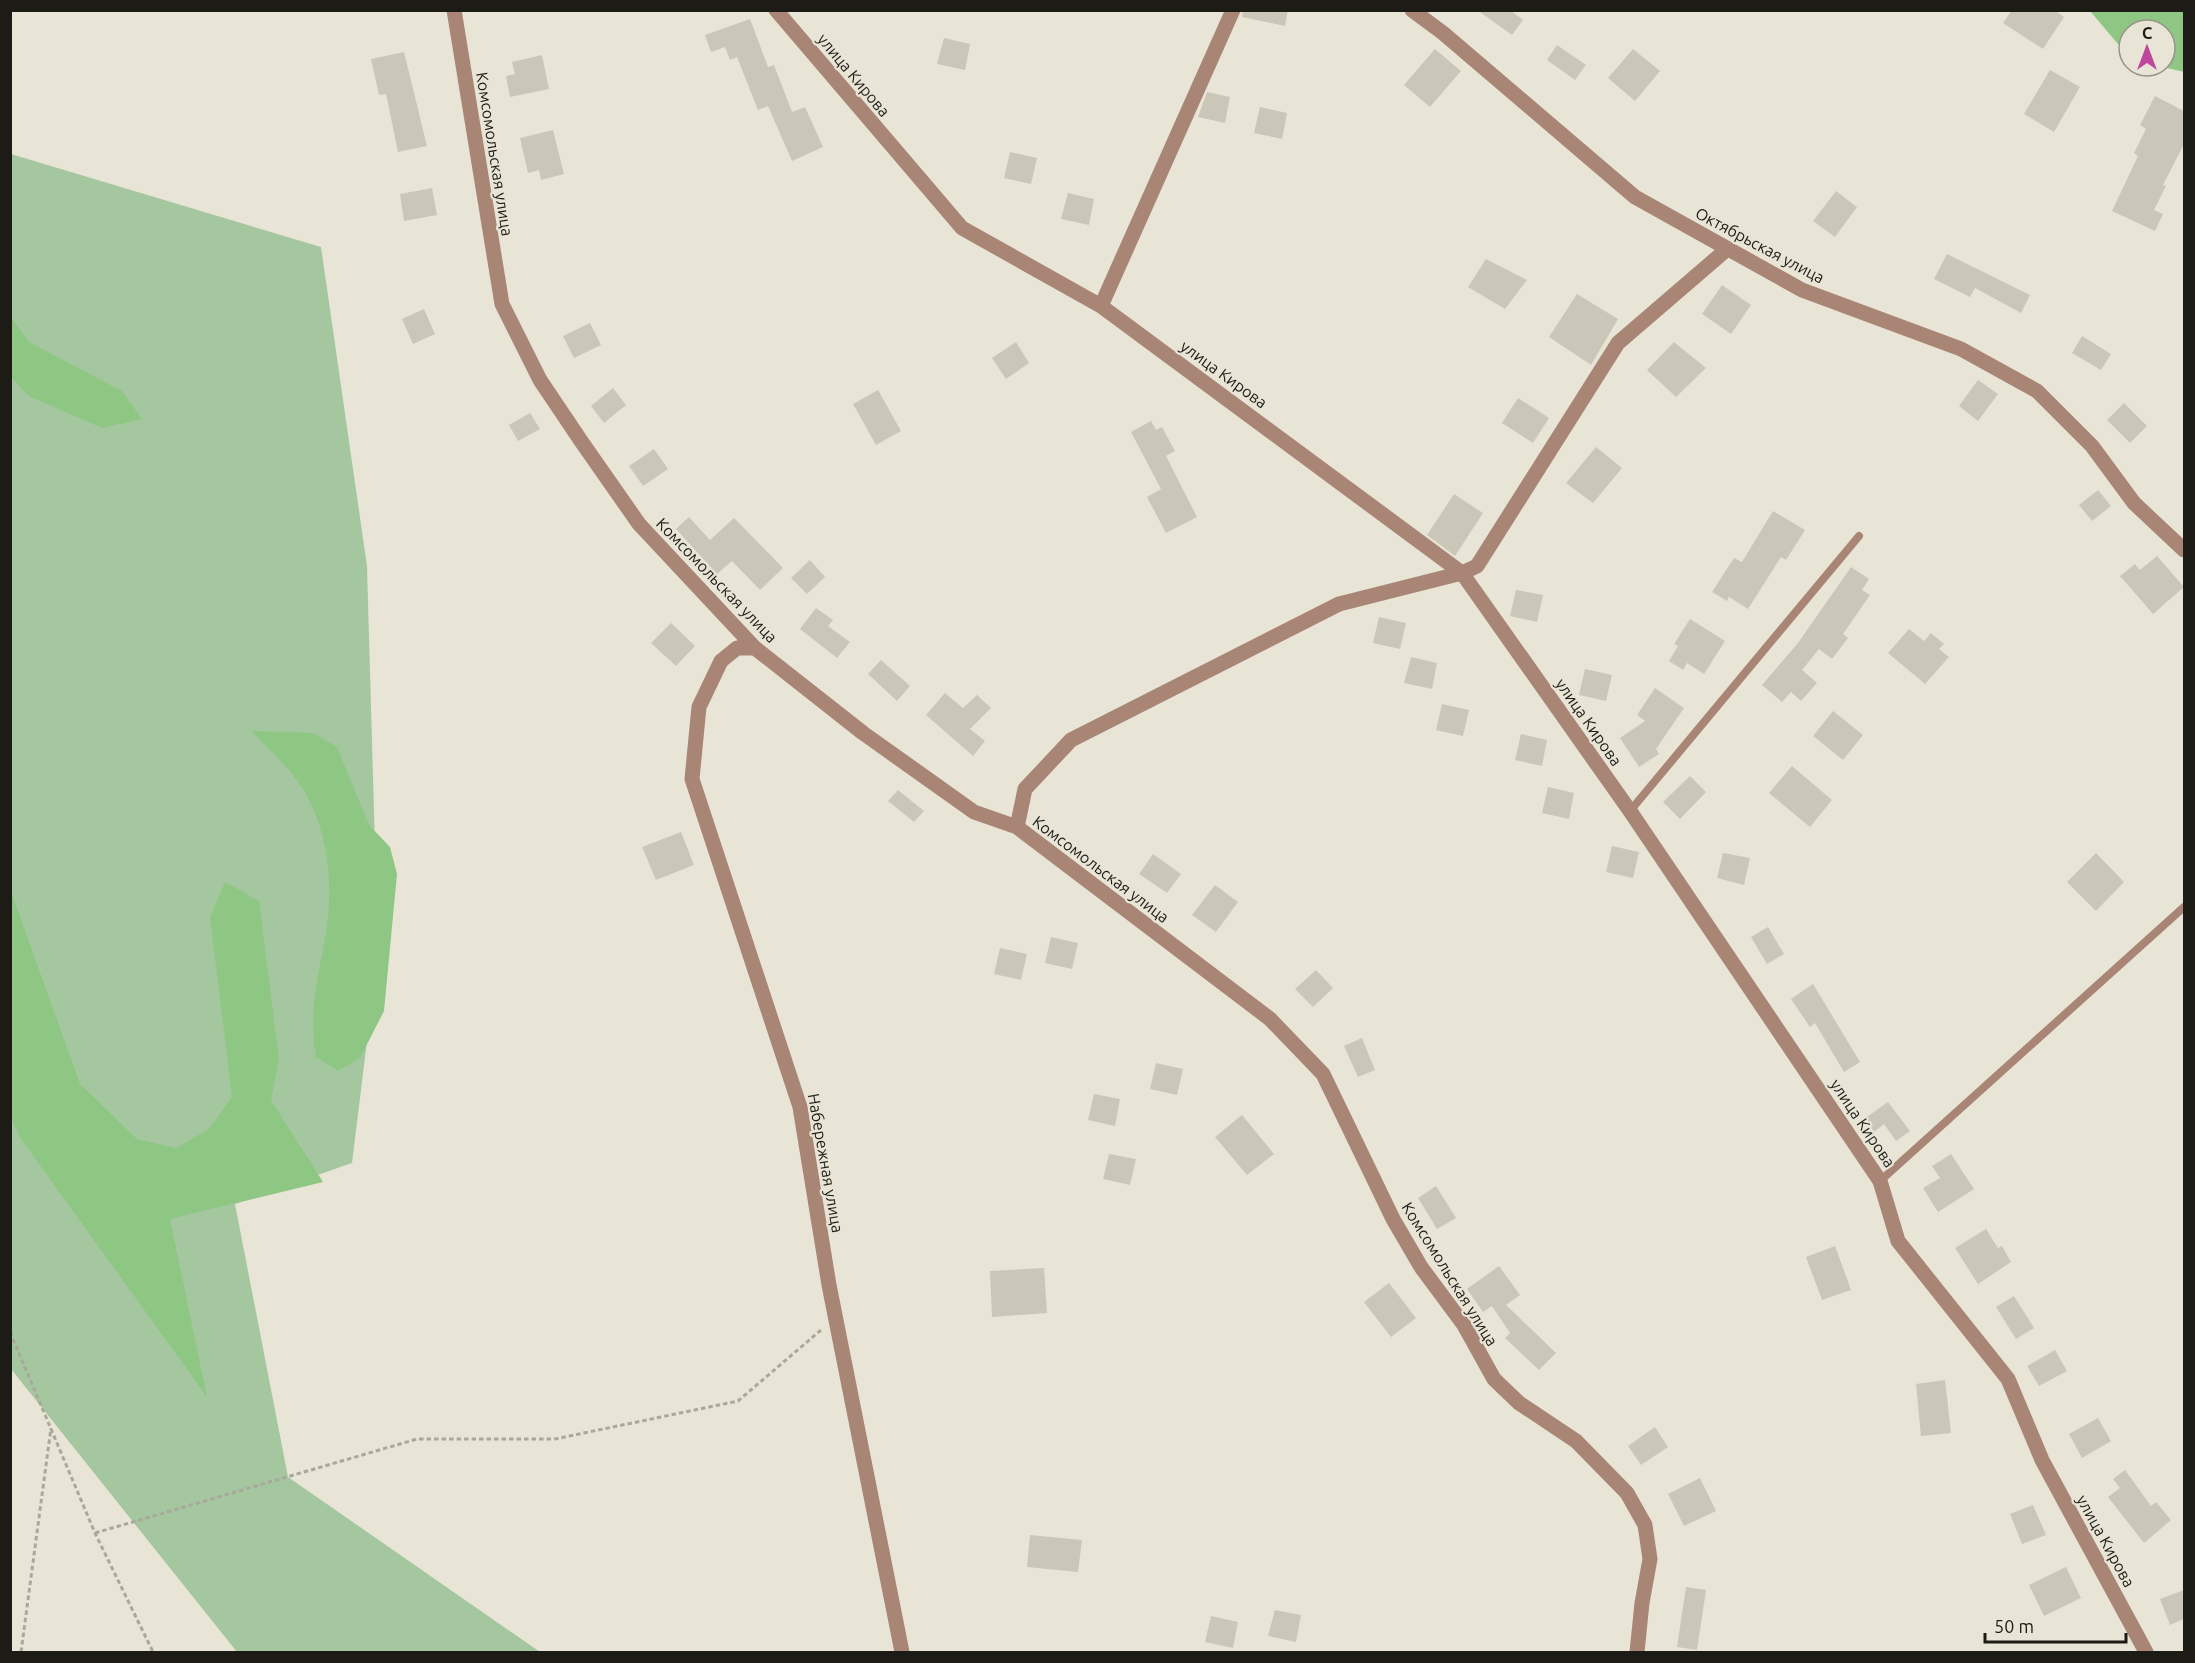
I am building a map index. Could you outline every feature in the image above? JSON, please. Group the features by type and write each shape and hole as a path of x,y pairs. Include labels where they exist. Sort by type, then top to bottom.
{"street":[{"name":"Комсомольская улица","path":"454,10 502,304 540,380 639,524 754,648 863,733 974,812 1017,827 1270,1019 1323,1074 1393,1220 1421,1267 1464,1324 1494,1379 1519,1403 1576,1440 1627,1493 1645,1525 1650,1559 1642,1603 1637,1653"},
{"name":"улица Кирова","path":"776,10 962,228 1101,306 1462,573 1630,812 1880,1181 1898,1241 2008,1379 2042,1460 2146,1653"},
{"path":"1101,306 1233,10"},
{"name":"Октябрьская улица","path":"1412,10 1443,33 1635,197 1726,250 1802,290 1961,349 2037,391 2092,446 2134,503 2184,550"},
{"path":"1017,827 1025,789 1071,740 1339,604 1462,573 1477,566 1618,343 1726,250"},
{"name":"Набережная улица","path":"754,648 737,648 721,661 699,707 692,779 800,1107 836,1317 902,1653"}],"lane":[{"path":"1630,812 1859,536"},
{"path":"1880,1181 2184,907"}],"path":[{"path":"95,1533 417,1439 555,1439 738,1401 836,1317"},
{"path":"10,1332 95,1533 153,1653"},
{"path":"21,1653 51,1428"}],"green space":[{"path":"2090,11 2184,11 2184,72 2177,70 2177,18 2117,18 2117,43"},
{"path":"11,154 321,247 367,566 378,952 352,1163 235,1204 288,1477 540,1652 237,1652 11,1369"},
{"path":"11,317 29,342 122,391 142,419 102,428 29,396 11,377"},
{"path":"252,731 313,733 337,747 369,825 390,847 397,874 384,1011 360,1058 338,1071 316,1057 313,1028 314,1000 329,904 325,845 312,807 298,781"},
{"path":"225,882 259,901 279,1059 271,1100 323,1182 170,1219 207,1397 21,1139 11,1118 10,889 80,1084 137,1139 176,1148 209,1129 232,1097 210,917"}],"building":[{"path":"1243,10 1288,10 1285,26 1242,17"},
{"path":"1477,10 1510,10 1523,20 1512,35"},
{"path":"2012,10 2054,10 2064,17 2043,49 2003,23"},
{"path":"750,19 768,67 774,65 792,112 805,107 823,147 792,161 768,106 758,110 737,57 730,60 725,47 711,52 705,35"},
{"path":"944,38 970,44 965,70 937,64"},
{"path":"1557,45 1586,65 1575,80 1547,60"},
{"path":"1435,49 1461,71 1430,107 1404,85"},
{"path":"1633,49 1660,71 1635,101 1608,78"},
{"path":"404,52 427,146 398,152 386,94 379,95 371,59"},
{"path":"542,55 549,89 510,97 506,76 515,74 512,62"},
{"path":"2050,70 2080,87 2054,132 2024,114"},
{"path":"1207,92 1230,97 1225,123 1198,117"},
{"path":"2155,96 2184,111 2184,144 2163,185 2166,186 2154,210 2163,214 2155,231 2112,211 2138,156 2134,153 2146,129 2140,125"},
{"path":"1260,107 1287,113 1282,139 1254,133"},
{"path":"553,130 564,174 541,180 539,170 528,173 520,138"},
{"path":"1010,152 1037,158 1031,184 1004,178"},
{"path":"432,188 437,215 404,221 400,194"},
{"path":"1836,191 1857,207 1835,237 1813,221"},
{"path":"1068,193 1094,199 1089,225 1061,219"},
{"path":"1947,254 2030,295 2021,313 1975,288 1970,297 1934,279"},
{"path":"1486,259 1527,280 1505,309 1468,287"},
{"path":"1722,285 1751,305 1731,334 1702,314"},
{"path":"1577,294 1618,319 1591,365 1549,337"},
{"path":"424,309 435,334 413,344 402,319"},
{"path":"590,323 601,345 574,358 563,336"},
{"path":"2082,336 2111,354 2101,370 2072,353"},
{"path":"1016,342 1029,363 1006,379 992,358"},
{"path":"1674,342 1706,368 1676,397 1647,370"},
{"path":"1978,380 1998,394 1978,421 1959,406"},
{"path":"613,388 626,405 604,423 591,406"},
{"path":"878,390 901,431 876,445 853,404"},
{"path":"1518,398 1549,418 1533,443 1502,423"},
{"path":"2124,403 2147,426 2130,443 2107,420"},
{"path":"530,413 540,429 518,441 509,425"},
{"path":"1151,421 1156,430 1162,427 1175,451 1166,456 1197,517 1166,533 1147,497 1161,489 1131,432"},
{"path":"1596,447 1622,468 1593,503 1566,483"},
{"path":"654,449 668,469 643,486 629,466"},
{"path":"2098,490 2111,506 2092,521 2079,505"},
{"path":"1454,494 1483,513 1455,556 1427,535"},
{"path":"1773,511 1805,530 1786,560 1781,557 1748,609 1729,597 1727,601 1712,592 1734,558 1742,562"},
{"path":"689,517 710,540 734,518 783,568 760,590 732,561 717,574 676,529"},
{"path":"2157,556 2184,587 2153,614 2120,576 2135,564 2140,570"},
{"path":"810,560 825,577 807,594 791,578"},
{"path":"1851,567 1869,579 1862,590 1870,595 1843,634 1848,638 1832,659 1819,649 1802,670 1817,683 1801,701 1791,692 1782,702 1762,685 1798,643"},
{"path":"1516,590 1543,595 1537,622 1510,616"},
{"path":"816,608 833,620 828,626 850,642 837,658 800,629"},
{"path":"1379,617 1406,623 1400,649 1373,643"},
{"path":"1690,619 1725,641 1704,674 1687,663 1683,670 1669,661 1678,646 1674,644"},
{"path":"671,623 695,646 676,666 651,643"},
{"path":"1909,629 1924,641 1931,633 1944,644 1939,649 1949,657 1925,684 1888,653"},
{"path":"1411,657 1437,663 1432,689 1404,683"},
{"path":"881,660 910,686 897,701 868,674"},
{"path":"1585,669 1612,675 1606,701 1579,695"},
{"path":"1655,688 1684,708 1656,749 1659,754 1639,767 1620,738 1645,721 1637,715"},
{"path":"945,693 963,708 977,695 991,708 970,729 985,741 973,756 926,715"},
{"path":"1442,704 1469,710 1463,736 1436,730"},
{"path":"1833,711 1863,735 1843,760 1813,736"},
{"path":"1521,734 1547,740 1542,766 1515,760"},
{"path":"1792,766 1832,800 1810,827 1769,793"},
{"path":"1690,776 1706,792 1680,819 1663,802"},
{"path":"1548,787 1574,793 1569,819 1542,813"},
{"path":"898,790 924,811 914,822 888,801"},
{"path":"681,832 694,865 656,880 642,847"},
{"path":"1612,846 1639,852 1633,878 1606,872"},
{"path":"1723,853 1750,858 1744,885 1717,878"},
{"path":"2096,853 2124,882 2096,911 2067,882"},
{"path":"1153,854 1181,874 1167,893 1139,874"},
{"path":"1215,885 1238,902 1216,932 1192,915"},
{"path":"1768,927 1784,954 1767,964 1751,937"},
{"path":"1051,937 1078,943 1072,969 1045,963"},
{"path":"1000,948 1027,954 1021,980 994,974"},
{"path":"1316,970 1333,988 1313,1007 1295,989"},
{"path":"1813,984 1860,1062 1844,1072 1815,1023 1810,1027 1791,999"},
{"path":"1362,1038 1375,1070 1358,1077 1344,1046"},
{"path":"1156,1063 1183,1069 1177,1095 1150,1089"},
{"path":"1094,1094 1120,1099 1115,1126 1088,1120"},
{"path":"1888,1102 1910,1131 1896,1141 1884,1124 1874,1132 1864,1119"},
{"path":"1242,1115 1274,1154 1247,1175 1215,1137"},
{"path":"1109,1154 1136,1159 1130,1185 1103,1179"},
{"path":"1951,1154 1974,1189 1938,1212 1923,1188 1940,1178 1932,1166"},
{"path":"1436,1186 1456,1218 1437,1229 1418,1198"},
{"path":"1986,1229 1998,1248 2002,1246 2011,1262 1978,1284 1955,1248"},
{"path":"1835,1246 1851,1290 1822,1300 1806,1257"},
{"path":"1499,1266 1520,1295 1506,1305 1556,1353 1539,1370 1505,1338 1510,1333 1492,1306 1483,1312 1467,1289"},
{"path":"1044,1268 1047,1313 992,1317 990,1271"},
{"path":"1389,1283 1416,1318 1391,1337 1364,1302"},
{"path":"2014,1296 2034,1328 2016,1339 1996,1307"},
{"path":"2055,1350 2067,1371 2039,1386 2027,1366"},
{"path":"1945,1380 1951,1433 1921,1436 1916,1384"},
{"path":"2098,1418 2111,1441 2082,1458 2069,1434"},
{"path":"1655,1427 1668,1447 1641,1465 1628,1446"},
{"path":"2125,1470 2151,1506 2156,1502 2171,1520 2144,1543 2108,1497 2120,1488 2113,1479"},
{"path":"1700,1478 1716,1511 1684,1526 1668,1494"},
{"path":"2033,1505 2046,1535 2022,1544 2010,1514"},
{"path":"1030,1535 1082,1540 1078,1572 1027,1567"},
{"path":"2066,1567 2081,1598 2044,1616 2029,1585"},
{"path":"1686,1587 1706,1590 1697,1650 1677,1647"},
{"path":"2184,1590 2184,1619 2170,1625 2160,1599"},
{"path":"1275,1610 1301,1615 1296,1642 1268,1636"},
{"path":"1211,1616 1238,1622 1233,1648 1205,1642"}]}
